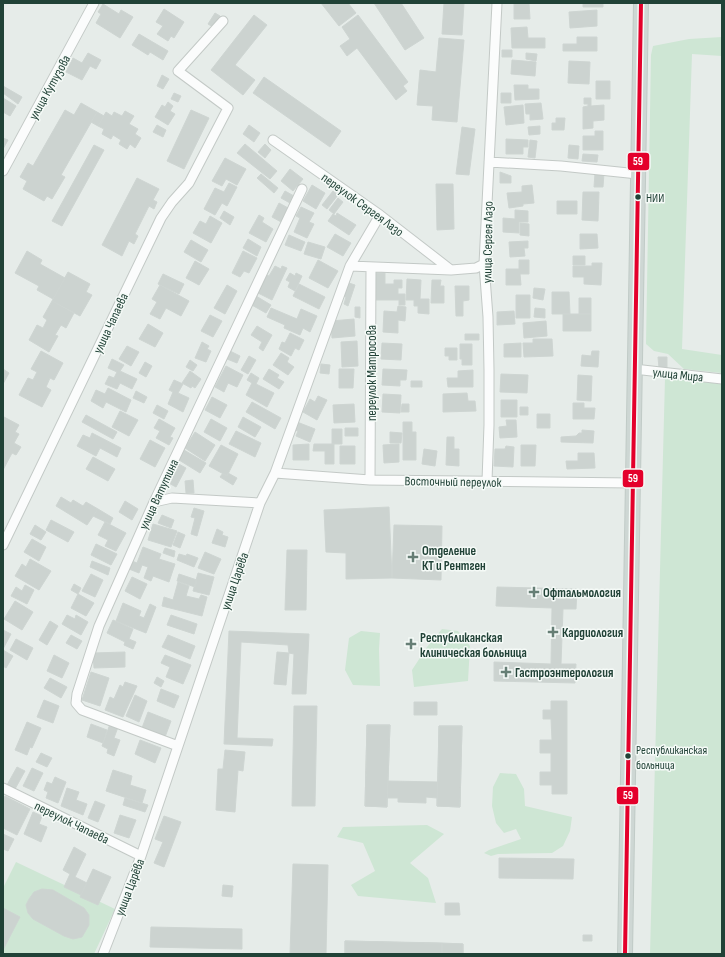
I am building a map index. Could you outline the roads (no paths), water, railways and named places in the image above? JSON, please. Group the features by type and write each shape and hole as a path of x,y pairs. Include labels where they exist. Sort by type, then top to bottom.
{"main road":[{"name":"улица Мира","path":"625,954 641,3"}],"street":[{"name":"улица Кутузова","path":"3,171 94,3"},
{"name":"улица Сергея Лазо","path":"487,481 490,425 490,370 484,264 497,3"},
{"name":"улица Чапаева","path":"3,545 162,218 172,202 189,183 228,108 178,71 223,20"},
{"name":"переулок Сергея Лазо","path":"273,140 380,214 451,270"},
{"path":"489,162 562,166 638,174"},
{"name":"улица Ватутина","path":"178,746 82,710 76,704 77,694 98,626 154,502 302,189"},
{"name":"улица Царёва","path":"103,954 141,856 260,503 275,473 350,266 380,214"},
{"path":"350,266 451,270 476,268 484,264"},
{"name":"переулок Матросова","path":"370,480 372,267"},
{"name":"улица Мира","path":"634,369 722,379"},
{"name":"Восточный переулок","path":"275,473 370,480 632,483"},
{"path":"154,502 172,498 260,503"},
{"name":"переулок Чапаева","path":"3,788 141,856"}],"place":[{"name":"НИИ","path":"638,197"},
{"name":"Отделение КТ и Рентген","path":"413,557"},
{"name":"Офтальмология","path":"534,592"},
{"name":"Кардиология","path":"553,632"},
{"name":"Республиканская клиническая больница","path":"411,644"},
{"name":"Гастроэнтерология","path":"506,672"},
{"name":"Республиканская больница","path":"628,756"}]}
